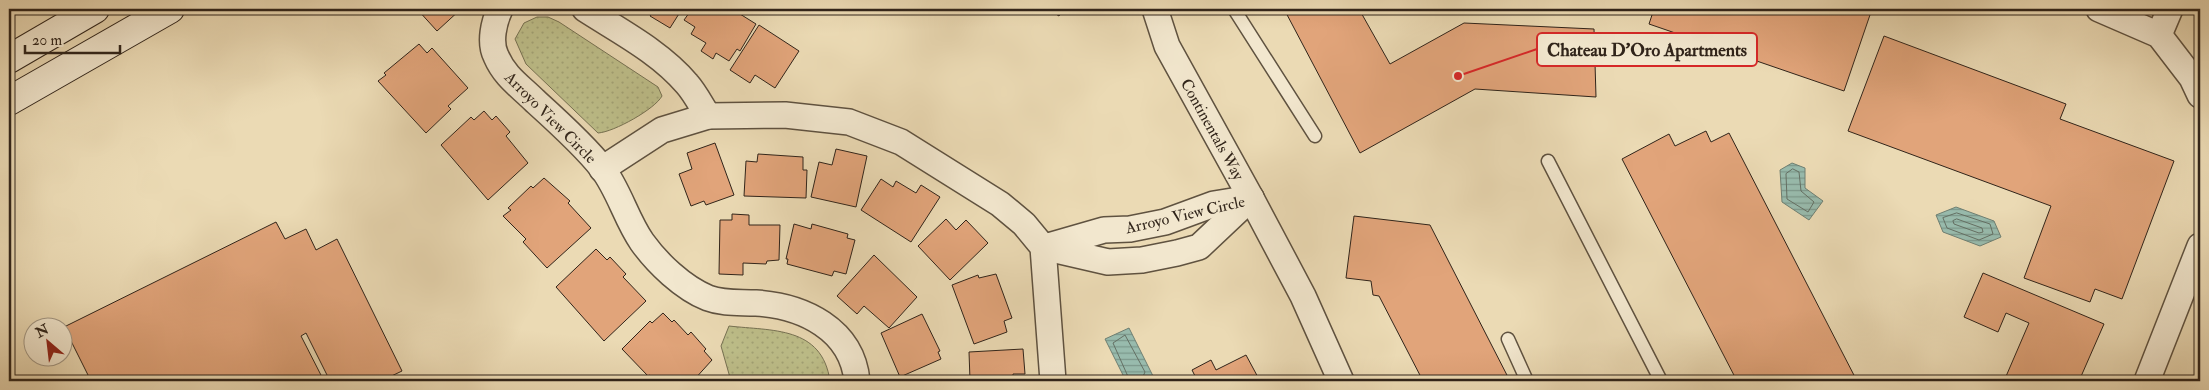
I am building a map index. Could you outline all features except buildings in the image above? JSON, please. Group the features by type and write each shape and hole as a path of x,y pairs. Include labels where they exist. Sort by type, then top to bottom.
{"main road":[{"path":"9,59 96,9"},
{"path":"9,101 170,9"}],"street":[{"name":"Arroyo View Circle","path":"500,9 493,26 495,54 508,77 535,100 602,169 642,242 685,284 708,298 726,302 785,306 814,317 836,335 845,346 853,360 857,381"},
{"path":"585,9 647,49 670,67 687,84 708,116"},
{"name":"Continentals Way","path":"1155,9 1167,46 1303,296 1341,381"},
{"path":"2099,9 2159,35 2192,78 2200,95"},
{"path":"2159,35 2170,9"},
{"name":"Arroyo View Circle","path":"602,169 662,130 708,116 785,115 849,122 901,142 1000,204 1024,224 1043,247 1108,262 1142,260 1198,247 1251,198"},
{"name":"Arroyo View Circle","path":"1043,247 1104,230 1130,229 1165,222 1214,204 1251,198"},
{"path":"2147,381 2200,246"},
{"path":"1043,247 1052,381"}],"lane":[{"path":"1234,9 1315,136"},
{"path":"1548,161 1662,381"},
{"path":"1508,339 1527,381"}],"green space":[{"path":"537,17 548,17 559,22 658,87 662,96 651,107 633,119 614,129 598,133 526,64 515,39 524,23"},
{"path":"729,326 778,331 806,341 817,350 825,363 830,381 731,381 721,346"}],"water":[{"path":"1792,163 1805,168 1805,188 1823,201 1809,220 1782,202 1780,170"},
{"path":"1956,207 1994,221 2001,237 1980,246 1943,232 1936,215"},
{"path":"1129,328 1153,376 1142,381 1126,381 1105,339"}],"place":[{"name":"Chateau D'Oro Apartments","path":"1458,76"}]}
